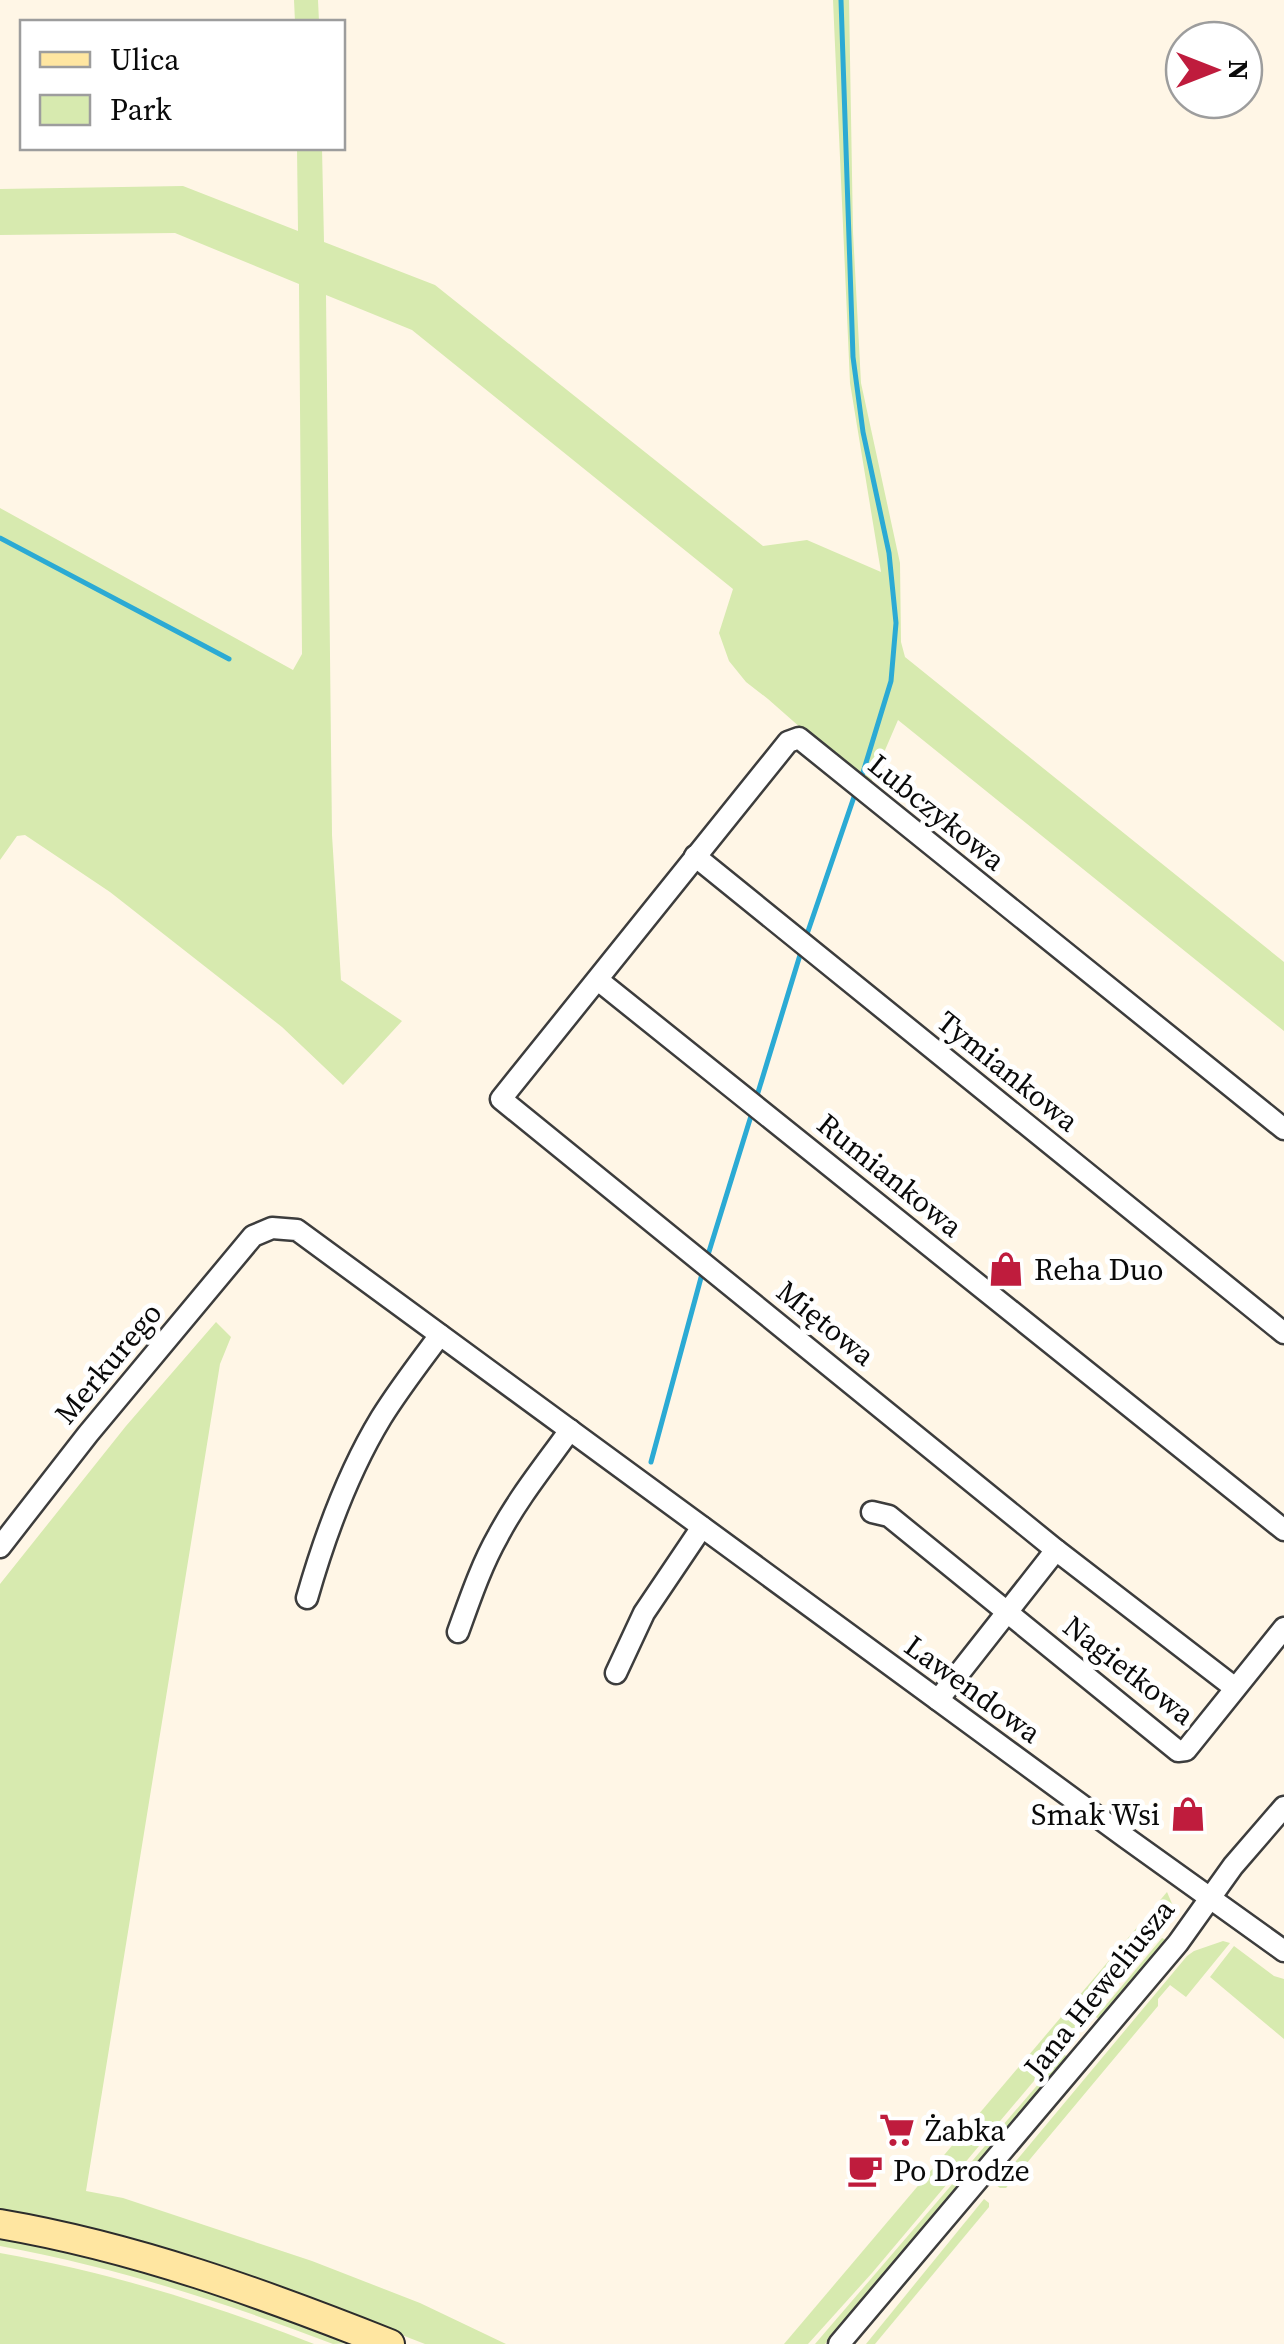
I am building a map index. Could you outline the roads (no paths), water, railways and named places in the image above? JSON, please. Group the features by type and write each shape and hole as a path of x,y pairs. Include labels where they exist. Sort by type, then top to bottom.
{"main road":[{"path":"0,2224 84,2242 211,2277 390,2344"}],"street":[{"name":"Lubczykowa","path":"598,980 788,742 799,738 1284,1129"},
{"name":"Tymiankowa","path":"695,856 1284,1333"},
{"name":"Rumiankowa","path":"598,980 1284,1530"},
{"name":"Miętowa","path":"598,980 502,1100 1056,1550 1235,1688"},
{"name":"Lawendowa","path":"272,1228 297,1230 1284,1951"},
{"name":"Merkurego","path":"0,1548 88,1434 253,1236 272,1228"},
{"path":"307,1598 346,1484 381,1418 440,1335"},
{"path":"458,1632 496,1537 570,1430"},
{"name":"Nagietkowa","path":"872,1512 889,1516 1178,1751 1186,1750 1284,1628"},
{"path":"616,1673 644,1613 702,1527"},
{"path":"938,1700 1056,1550"},
{"name":"Jana Heweliusza","path":"839,2344 1178,1943 1233,1866 1284,1807"}],"waterway":[{"path":"841,0 853,357 863,432 889,553 896,623 891,681 861,779"},
{"path":"0,538 229,659"},
{"path":"806,937 855,794"},
{"path":"756,1099 800,955"},
{"path":"707,1258 751,1116"},
{"path":"651,1462 702,1274"}],"place":[{"name":"Reha Duo","path":"1006,1269"},
{"name":"Smak Wsi","path":"1188,1814"},
{"name":"Żabka","path":"897,2130"},
{"name":"Po Drodze","path":"865,2170"}]}
